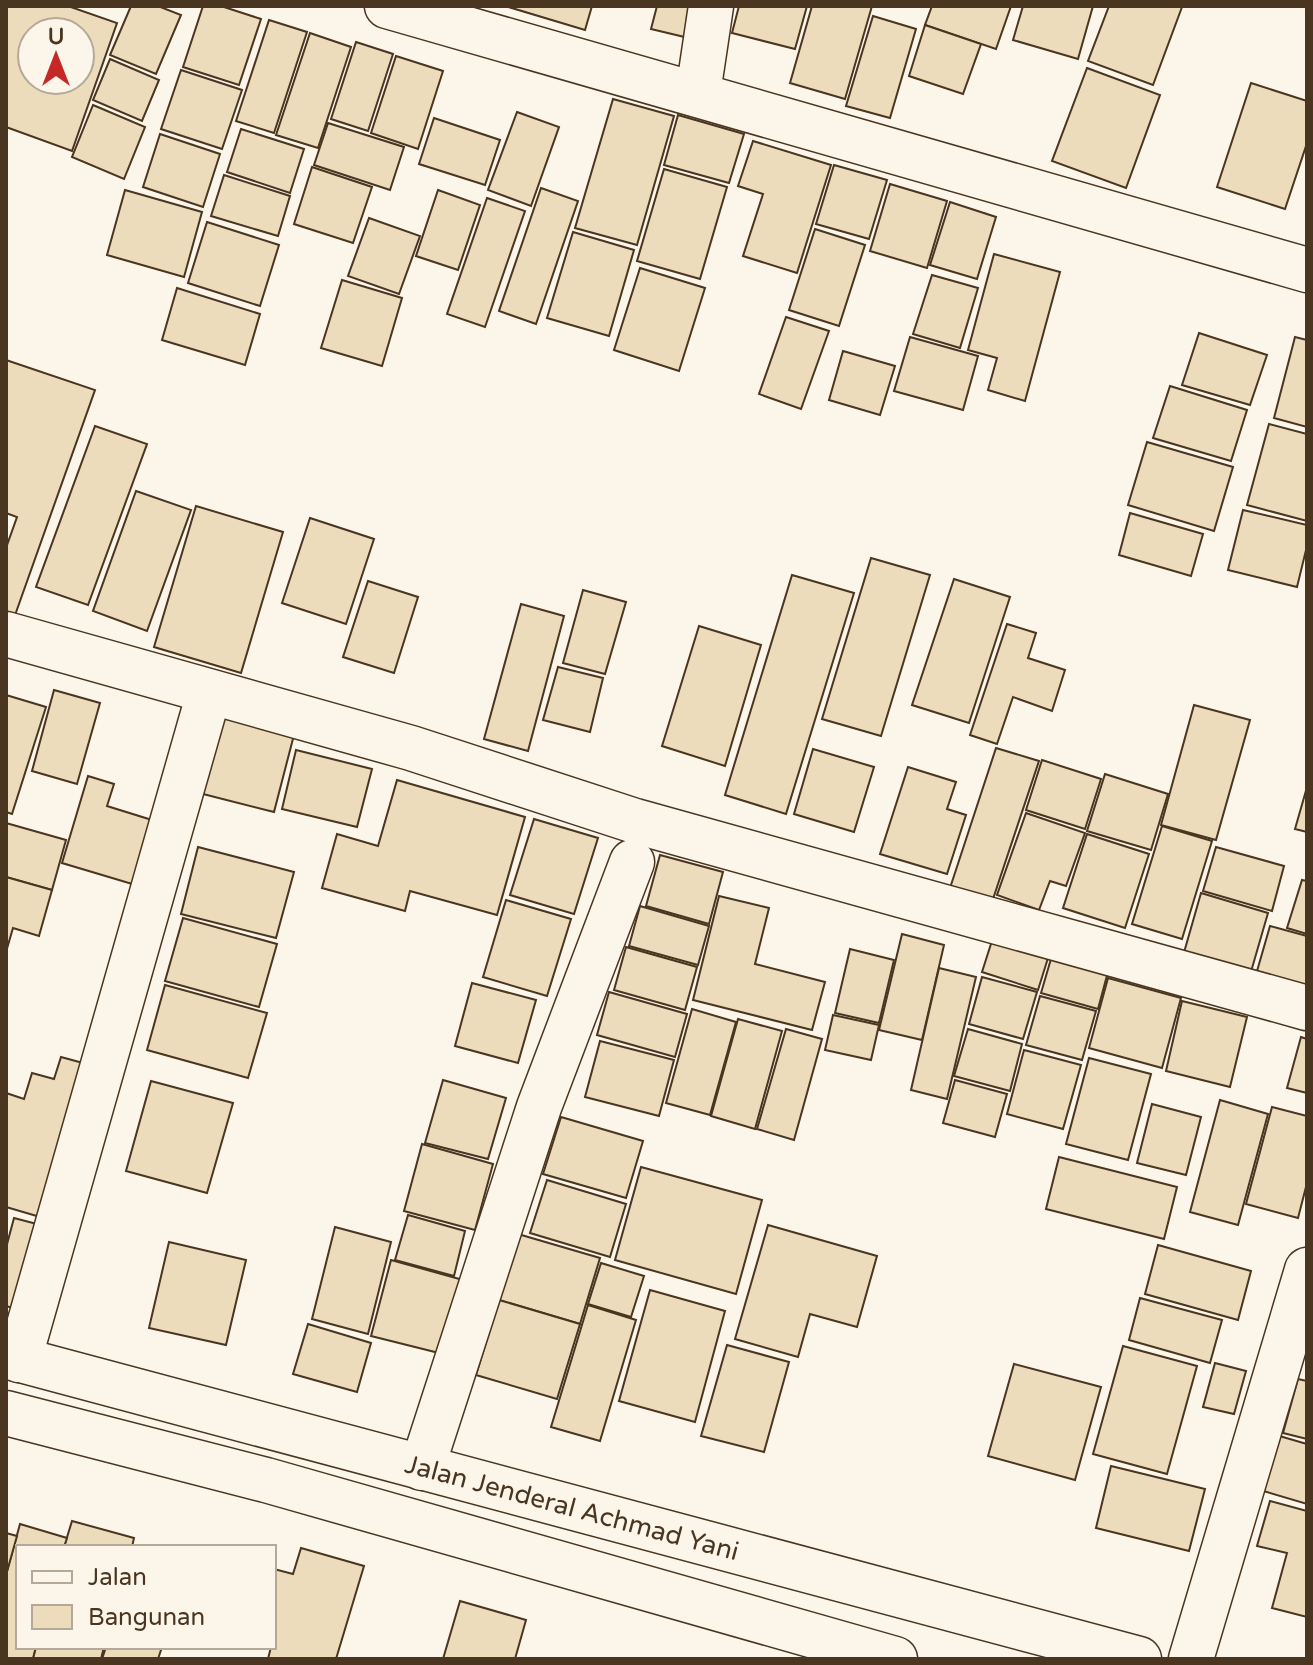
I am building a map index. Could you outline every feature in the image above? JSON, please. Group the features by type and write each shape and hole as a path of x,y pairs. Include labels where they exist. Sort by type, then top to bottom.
{"street":[{"path":"387,6 1307,270"},
{"path":"698,93 711,6"},
{"path":"6,634 411,748 650,825 1307,1008"},
{"path":"12,1358 209,693"},
{"path":"422,1468 539,1107 632,862"},
{"path":"1191,1659 1307,1270"},
{"name":"Jalan Jenderal Achmad Yani","path":"12,1358 1139,1659"},
{"path":"6,1413 266,1480 888,1658"}],"building":[{"path":"6,6 68,6 117,23 96,83 96,16 16,16 16,96 91,96 72,151 6,127"},
{"path":"131,6 158,6 181,15 156,74 110,55"},
{"path":"203,6 221,6 261,19 239,85 183,67"},
{"path":"505,6 592,6 585,30"},
{"path":"657,6 706,6 697,40 651,29"},
{"path":"739,6 807,6 795,49 732,33"},
{"path":"812,6 872,6 845,99 790,83"},
{"path":"932,6 1011,6 996,49 925,25"},
{"path":"1023,6 1093,6 1078,59 1013,40"},
{"path":"1109,6 1182,7 1153,85 1088,61"},
{"path":"873,16 916,29 890,118 846,106"},
{"path":"269,20 307,32 274,133 236,121"},
{"path":"925,25 981,44 963,94 909,76"},
{"path":"310,33 351,47 318,148 276,135"},
{"path":"356,42 393,54 368,131 331,119"},
{"path":"396,56 443,71 418,149 371,133"},
{"path":"110,59 159,80 142,121 93,100"},
{"path":"1087,68 1160,95 1126,188 1052,161"},
{"path":"181,70 242,90 222,149 161,129"},
{"path":"1251,83 1307,101 1307,143 1285,209 1217,187"},
{"path":"613,99 674,116 637,245 575,228"},
{"path":"93,105 145,127 124,179 72,157"},
{"path":"517,112 559,127 531,206 488,190"},
{"path":"678,115 744,134 729,183 664,165"},
{"path":"434,118 500,140 485,185 419,164"},
{"path":"328,123 404,147 390,190 314,165"},
{"path":"241,129 304,149 290,193 227,172"},
{"path":"160,134 220,154 203,207 143,187"},
{"path":"753,141 831,165 797,273 743,256 763,194 738,186"},
{"path":"834,165 887,180 869,239 816,224"},
{"path":"312,167 372,187 353,243 294,224"},
{"path":"664,169 727,187 700,279 637,261"},
{"path":"224,175 290,196 278,236 211,216"},
{"path":"890,184 947,201 927,268 870,251"},
{"path":"541,188 578,201 536,324 499,311"},
{"path":"125,190 202,212 184,277 107,255"},
{"path":"438,190 480,205 458,270 416,256"},
{"path":"487,198 525,211 485,327 447,314"},
{"path":"950,202 996,217 977,279 930,265"},
{"path":"369,218 420,236 399,294 348,276"},
{"path":"207,222 279,245 260,306 188,283"},
{"path":"815,229 865,245 839,326 789,310"},
{"path":"573,232 634,250 609,336 547,318"},
{"path":"994,254 1060,272 1025,401 988,390 997,358 968,350"},
{"path":"640,268 705,288 679,371 614,350"},
{"path":"932,275 978,288 960,348 913,334"},
{"path":"342,280 402,298 382,366 321,348"},
{"path":"177,288 260,314 245,365 162,340"},
{"path":"786,317 829,331 801,409 759,394"},
{"path":"1199,333 1267,355 1250,405 1182,385"},
{"path":"910,337 978,356 963,410 894,391"},
{"path":"1295,337 1307,340 1307,427 1274,418"},
{"path":"843,351 895,366 880,415 829,400"},
{"path":"6,360 95,390 14,618 6,615 6,548 17,517 6,513"},
{"path":"1170,386 1247,410 1231,461 1153,438"},
{"path":"1269,424 1307,434 1307,521 1247,505"},
{"path":"95,426 147,444 88,605 36,587"},
{"path":"1147,442 1233,467 1214,531 1128,505"},
{"path":"136,491 191,510 147,631 93,611"},
{"path":"196,506 283,532 241,673 154,647"},
{"path":"1243,510 1307,525 1307,546 1297,587 1228,570"},
{"path":"1130,513 1203,534 1191,576 1119,555"},
{"path":"310,518 374,539 346,624 282,603"},
{"path":"871,558 930,575 881,736 822,719"},
{"path":"792,575 854,593 786,814 725,795"},
{"path":"954,579 1010,597 969,723 912,705"},
{"path":"368,581 418,597 394,673 343,657"},
{"path":"583,590 626,602 605,674 563,663"},
{"path":"521,604 564,616 528,751 484,739"},
{"path":"1007,624 1036,633 1028,658 1065,670 1052,711 1013,697 997,744 970,735"},
{"path":"699,626 761,645 725,766 662,746"},
{"path":"558,667 603,678 590,732 543,720"},
{"path":"54,690 100,703 77,784 32,771"},
{"path":"6,695 46,707 12,814 6,812"},
{"path":"1194,705 1250,720 1216,840 1161,825"},
{"path":"224,713 295,731 274,812 203,794"},
{"path":"996,748 1039,761 992,902 950,888"},
{"path":"813,749 874,767 854,832 794,814"},
{"path":"296,750 372,769 357,827 282,809"},
{"path":"1042,760 1101,779 1085,829 1026,810"},
{"path":"908,767 956,782 947,809 966,815 947,874 880,854"},
{"path":"1105,774 1168,794 1151,850 1087,831"},
{"path":"88,776 114,784 107,806 168,825 149,889 62,863"},
{"path":"397,780 525,817 497,915 410,891 405,911 322,888 337,834 378,846"},
{"path":"1307,787 1307,832 1295,829"},
{"path":"1026,813 1085,833 1066,886 1050,881 1039,910 997,895"},
{"path":"534,819 598,838 574,914 510,895"},
{"path":"6,823 66,840 52,890 6,877"},
{"path":"1162,826 1212,841 1182,939 1132,924"},
{"path":"1087,834 1149,854 1125,928 1063,908"},
{"path":"198,847 294,872 276,938 181,914"},
{"path":"1216,847 1284,866 1272,911 1203,891"},
{"path":"660,855 723,872 709,924 646,906"},
{"path":"6,877 52,890 39,936 13,928 6,952"},
{"path":"1302,880 1307,881 1307,934 1287,928"},
{"path":"1201,893 1268,913 1248,982 1181,963"},
{"path":"719,896 769,908 755,964 825,982 812,1030 693,1000"},
{"path":"506,900 571,919 547,996 483,977"},
{"path":"640,906 709,926 698,965 629,946"},
{"path":"183,918 277,944 259,1007 165,981"},
{"path":"997,925 1053,942 1038,990 982,972"},
{"path":"1270,926 1307,936 1307,1001 1253,985"},
{"path":"902,934 944,945 922,1040 879,1030"},
{"path":"626,947 697,967 685,1010 614,990"},
{"path":"850,949 894,960 879,1023 835,1013"},
{"path":"1053,952 1109,968 1098,1009 1041,993"},
{"path":"939,968 976,977 947,1099 911,1090"},
{"path":"982,977 1037,992 1023,1039 969,1024"},
{"path":"1108,978 1181,998 1162,1068 1089,1048"},
{"path":"472,983 536,1000 518,1063 455,1046"},
{"path":"165,985 267,1013 248,1078 147,1050"},
{"path":"609,992 687,1014 675,1057 597,1035"},
{"path":"1040,996 1096,1011 1082,1060 1026,1045"},
{"path":"1182,1001 1247,1017 1230,1087 1166,1071"},
{"path":"692,1009 736,1022 710,1115 666,1103"},
{"path":"833,1015 879,1025 871,1060 825,1050"},
{"path":"738,1019 782,1031 755,1129 711,1116"},
{"path":"786,1029 822,1039 794,1140 757,1129"},
{"path":"968,1029 1022,1044 1010,1091 954,1076"},
{"path":"1301,1037 1307,1039 1307,1093 1287,1088"},
{"path":"600,1041 674,1060 659,1116 585,1097"},
{"path":"1024,1050 1081,1065 1063,1129 1007,1114"},
{"path":"61,1057 94,1066 47,1219 6,1207 6,1093 24,1099 32,1073 54,1079"},
{"path":"1089,1058 1151,1074 1128,1160 1066,1144"},
{"path":"443,1080 506,1098 488,1159 425,1143"},
{"path":"955,1080 1007,1094 995,1137 943,1123"},
{"path":"151,1081 233,1103 207,1193 126,1171"},
{"path":"1220,1100 1268,1114 1238,1225 1190,1212"},
{"path":"1152,1104 1201,1117 1186,1175 1137,1163"},
{"path":"1272,1107 1307,1116 1307,1183 1298,1218 1246,1204"},
{"path":"561,1117 643,1141 626,1198 543,1174"},
{"path":"422,1144 493,1164 475,1230 404,1211"},
{"path":"1059,1157 1177,1187 1164,1239 1046,1209"},
{"path":"641,1167 762,1200 736,1294 615,1260"},
{"path":"547,1180 626,1204 610,1257 530,1233"},
{"path":"408,1215 465,1231 454,1276 395,1260"},
{"path":"14,1218 52,1228 30,1313 6,1306 6,1248"},
{"path":"768,1225 877,1256 857,1327 810,1314 798,1357 735,1339"},
{"path":"335,1227 391,1242 368,1334 312,1319"},
{"path":"518,1234 600,1258 580,1324 499,1300"},
{"path":"169,1242 246,1260 226,1345 149,1328"},
{"path":"1158,1245 1251,1271 1238,1320 1145,1294"},
{"path":"391,1260 463,1280 443,1354 371,1336"},
{"path":"601,1263 644,1276 631,1317 588,1304"},
{"path":"650,1290 725,1311 695,1422 619,1401"},
{"path":"1140,1298 1222,1320 1210,1363 1129,1340"},
{"path":"499,1300 580,1324 557,1399 476,1375"},
{"path":"588,1305 636,1320 600,1441 551,1427"},
{"path":"308,1324 371,1343 357,1392 293,1374"},
{"path":"727,1345 789,1362 764,1452 701,1436"},
{"path":"1123,1346 1197,1366 1167,1474 1093,1454"},
{"path":"1215,1363 1246,1371 1234,1414 1203,1407"},
{"path":"1014,1364 1101,1387 1075,1480 988,1456"},
{"path":"1298,1379 1307,1381 1307,1439 1283,1433"},
{"path":"1276,1435 1307,1444 1307,1504 1260,1490"},
{"path":"1111,1466 1205,1489 1189,1551 1096,1528"},
{"path":"1270,1501 1307,1511 1307,1617 1272,1608 1287,1553 1257,1546"},
{"path":"72,1521 134,1538 132,1545 65,1545"},
{"path":"20,1524 67,1538 65,1545 16,1545 16,1649 36,1649 33,1659 6,1659 6,1575"},
{"path":"6,1533 17,1536 6,1575"},
{"path":"301,1548 364,1566 336,1659 268,1659 270,1649 276,1649 276,1570 293,1574"},
{"path":"460,1601 526,1620 515,1659 443,1659"},
{"path":"36,1649 104,1649 101,1659 33,1659"},
{"path":"105,1649 161,1649 158,1659 102,1659"}]}
